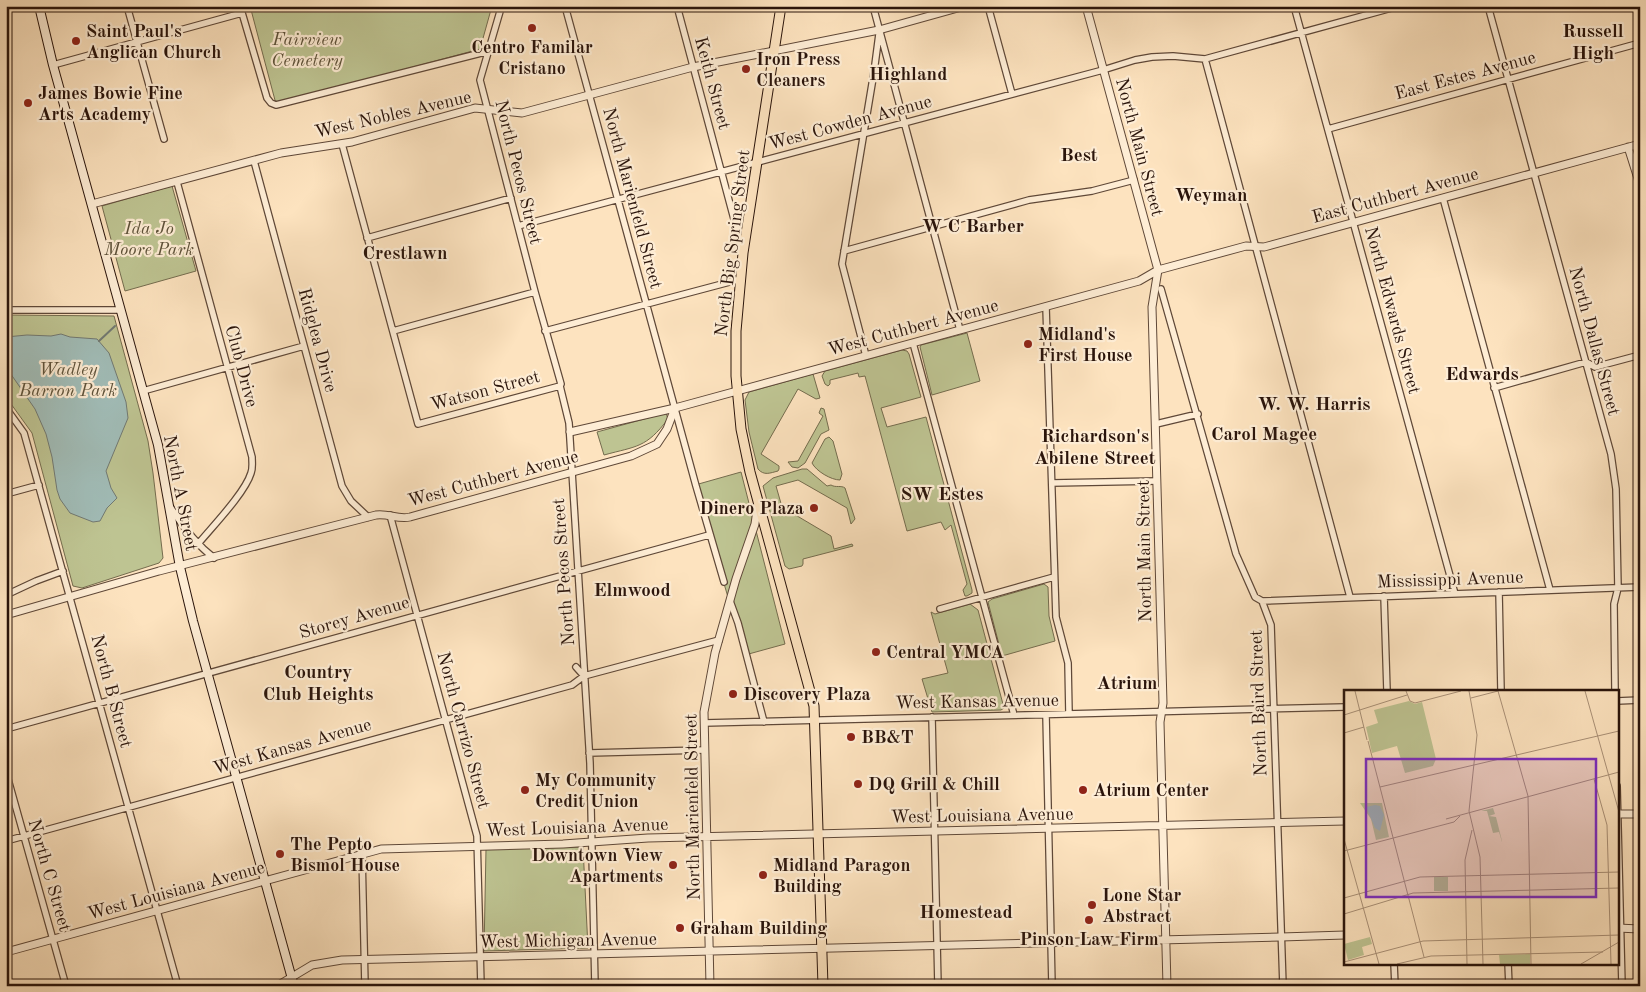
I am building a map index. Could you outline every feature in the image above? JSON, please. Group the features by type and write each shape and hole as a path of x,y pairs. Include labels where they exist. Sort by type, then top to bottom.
{"highway":[{"name":"North Big Spring Street","path":"780,6 743,254 736,331 736,391 741,429 758,503 814,706 823,986"}],"main road":[{"name":"North A Street","path":"39,6 158,445 180,567 193,621 294,986"}],"street":[{"path":"127,6 164,139"},
{"name":"North Marienfeld Street","path":"565,6 709,535 724,582"},
{"name":"Keith Street","path":"677,6 743,254"},
{"path":"873,6 960,330"},
{"name":"West Nobles Avenue","path":"92,204 281,153 342,144 475,108 487,108 507,113 522,113 693,67 879,30 965,6"},
{"path":"988,6 1012,94"},
{"name":"North Main Street","path":"1086,6 1158,270 1152,307 1163,703 1160,722 1167,986"},
{"name":"North Edwards Street","path":"1294,6 1455,594"},
{"path":"1350,598 1205,59 1399,6"},
{"name":"North Dallas Street","path":"1488,6 1611,454 1616,489 1618,588 1614,604 1615,690"},
{"name":"North Pecos Street","path":"504,7 494,29 480,80 545,331 561,384 569,423 589,753 595,986"},
{"path":"54,65 241,10 267,98 276,105 489,51"},
{"path":"866,356 842,264 874,72 879,30"},
{"name":"East Estes Avenue","path":"1328,128 1640,43"},
{"name":"West Cowden Avenue","path":"518,226 1135,60 1173,56 1205,59"},
{"path":"342,144 393,331 535,292"},
{"name":"East Cuthbert Avenue","path":"1158,270 1246,246 1264,247 1640,144"},
{"path":"1628,147 1640,185"},
{"name":"Ridglea Drive","path":"254,161 342,486 351,501 368,518"},
{"path":"844,250 1029,200 1092,191 1134,180"},
{"name":"Club Drive","path":"177,182 252,457 251,474 244,488 198,544"},
{"path":"367,238 511,198"},
{"path":"1442,198 1550,590"},
{"name":"West Cuthbert Avenue","path":"570,432 674,408 1139,281 1158,270"},
{"path":"545,331 741,279"},
{"name":"North Baird Street","path":"1161,288 1236,554 1255,597 1262,600 1271,625 1282,986"},
{"path":"1046,306 1056,617 1068,663 1069,714"},
{"path":"6,310 121,310"},
{"name":"Watson Street","path":"393,331 418,424 560,386"},
{"path":"913,343 1014,715"},
{"path":"143,391 304,346"},
{"path":"1494,388 1586,362 1595,367 1640,355"},
{"name":"North B Street","path":"6,408 24,433 178,986"},
{"name":"West Cuthbert Avenue","path":"6,615 159,571 381,514 397,518 410,517 630,456 657,444 668,429 674,408"},
{"path":"1156,424 1198,414"},
{"path":"1052,483 1157,481"},
{"path":"6,494 39,485"},
{"name":"North Marienfeld Street","path":"710,986 704,723 709,681 718,640 729,600 755,524 758,503"},
{"path":"170,508 185,530 214,558"},
{"name":"North Carrizo Street","path":"390,515 477,836 481,986"},
{"name":"Storey Avenue","path":"6,729 709,535"},
{"path":"6,595 36,581 63,572"},
{"path":"940,609 1054,577"},
{"name":"Mississippi Avenue","path":"1262,600 1640,587"},
{"path":"1499,592 1501,690"},
{"path":"1384,596 1387,690"},
{"path":"729,600 738,623 764,722"},
{"name":"West Kansas Avenue","path":"6,840 572,685 584,676 718,640"},
{"path":"576,667 584,676"},
{"path":"1618,701 1640,700"},
{"name":"West Kansas Avenue","path":"704,723 1344,707"},
{"path":"1046,714 1052,986"},
{"path":"932,718 938,986"},
{"path":"589,753 704,750"},
{"name":"North C Street","path":"6,772 66,986"},
{"path":"1622,986 1619,928 1618,814 1640,814"},
{"name":"West Louisiana Avenue","path":"6,952 386,848 563,844 592,841 706,837 1344,821"},
{"path":"362,854 365,986"},
{"path":"1619,928 1640,929"},
{"name":"West Michigan Avenue","path":"277,986 318,963 333,961 1281,938 1344,934"},
{"path":"1394,964 1395,986"},
{"path":"1508,964 1509,986"}],"green space":[{"name":"Fairview Cemetery","path":"250,6 492,6 480,49 276,104"},
{"name":"Ida Jo Moore Park","path":"172,186 196,271 125,291 102,206"},
{"name":"Wadley Barron Park","path":"6,315 114,316 148,441 163,558 159,563 82,588 73,586 32,433 6,397"},
{"path":"967,333 980,381 932,395 921,345"},
{"path":"902,350 907,351 909,354 921,397 881,408 887,427 926,417 972,590 972,593 967,596 965,596 963,590 967,584 951,525 945,530 941,522 907,531 865,376 859,377 858,373 830,380 828,386 825,384 822,376 825,371"},
{"path":"813,374 820,398 816,399 798,389 761,454 779,466 779,469 770,473 763,473 758,469 749,432 745,400 749,392"},
{"path":"821,408 824,409 829,430 821,434 805,463 798,468 792,467 788,462 798,461 823,416 819,413"},
{"path":"666,413 668,419 647,441 604,455 597,432"},
{"path":"829,437 833,441 842,474 840,480 824,474 812,463 825,439"},
{"path":"807,469 827,486 845,488 855,519 851,524 847,508 798,480 776,486 782,507 831,536 834,549 852,544 853,546 803,559 802,566 789,569 785,566 763,486 773,478"},
{"path":"741,472 785,644 745,655 695,485"},
{"path":"1044,584 1048,587 1049,616 1055,641 1002,656 988,602 992,599"},
{"path":"970,604 978,610 1004,708 1001,710 932,712 922,679 948,673 931,612 935,614"},
{"path":"583,847 588,948 484,951 486,849"}],"water":[{"path":"61,334 70,337 97,339 109,353 126,402 128,418 106,471 111,488 117,498 107,508 100,521 93,522 70,513 60,499 46,434 35,409 6,367 6,337"}],"waterway":[{"path":"99,341 115,326"},
{"path":"6,375 10,372"}],"place":[{"name":"Centro Familar Cristano","path":"532,28"},
{"name":"Saint Paul's Anglican Church","path":"76,41"},
{"name":"Iron Press Cleaners","path":"746,69"},
{"name":"James Bowie Fine Arts Academy","path":"28,103"},
{"name":"Midland's First House","path":"1028,344"},
{"name":"Dinero Plaza","path":"814,508"},
{"name":"Central YMCA","path":"876,652"},
{"name":"Discovery Plaza","path":"733,694"},
{"name":"BB&T","path":"851,737"},
{"name":"DQ Grill & Chill","path":"858,784"},
{"name":"My Community Credit Union","path":"525,790"},
{"name":"Atrium Center","path":"1083,790"},
{"name":"The Pepto Bismol House","path":"280,854"},
{"name":"Downtown View Apartments","path":"673,865"},
{"name":"Midland Paragon Building","path":"763,875"},
{"name":"Lone Star Abstract","path":"1092,905"},
{"name":"Pinson Law Firm","path":"1089,920"},
{"name":"Graham Building","path":"680,928"}],"district":[{"name":"Russell High","path":"1593,41"},
{"name":"Highland","path":"908,73"},
{"name":"Best","path":"1079,154"},
{"name":"Weyman","path":"1211,194"},
{"name":"W C Barber","path":"973,225"},
{"name":"Crestlawn","path":"405,252"},
{"name":"Edwards","path":"1482,373"},
{"name":"W. W. Harris","path":"1314,403"},
{"name":"Carol Magee","path":"1264,433"},
{"name":"Richardson's Abilene Street","path":"1095,446"},
{"name":"SW Estes","path":"942,493"},
{"name":"Elmwood","path":"632,589"},
{"name":"Country Club Heights","path":"318,682"},
{"name":"Atrium","path":"1127,682"},
{"name":"Homestead","path":"966,911"}]}
